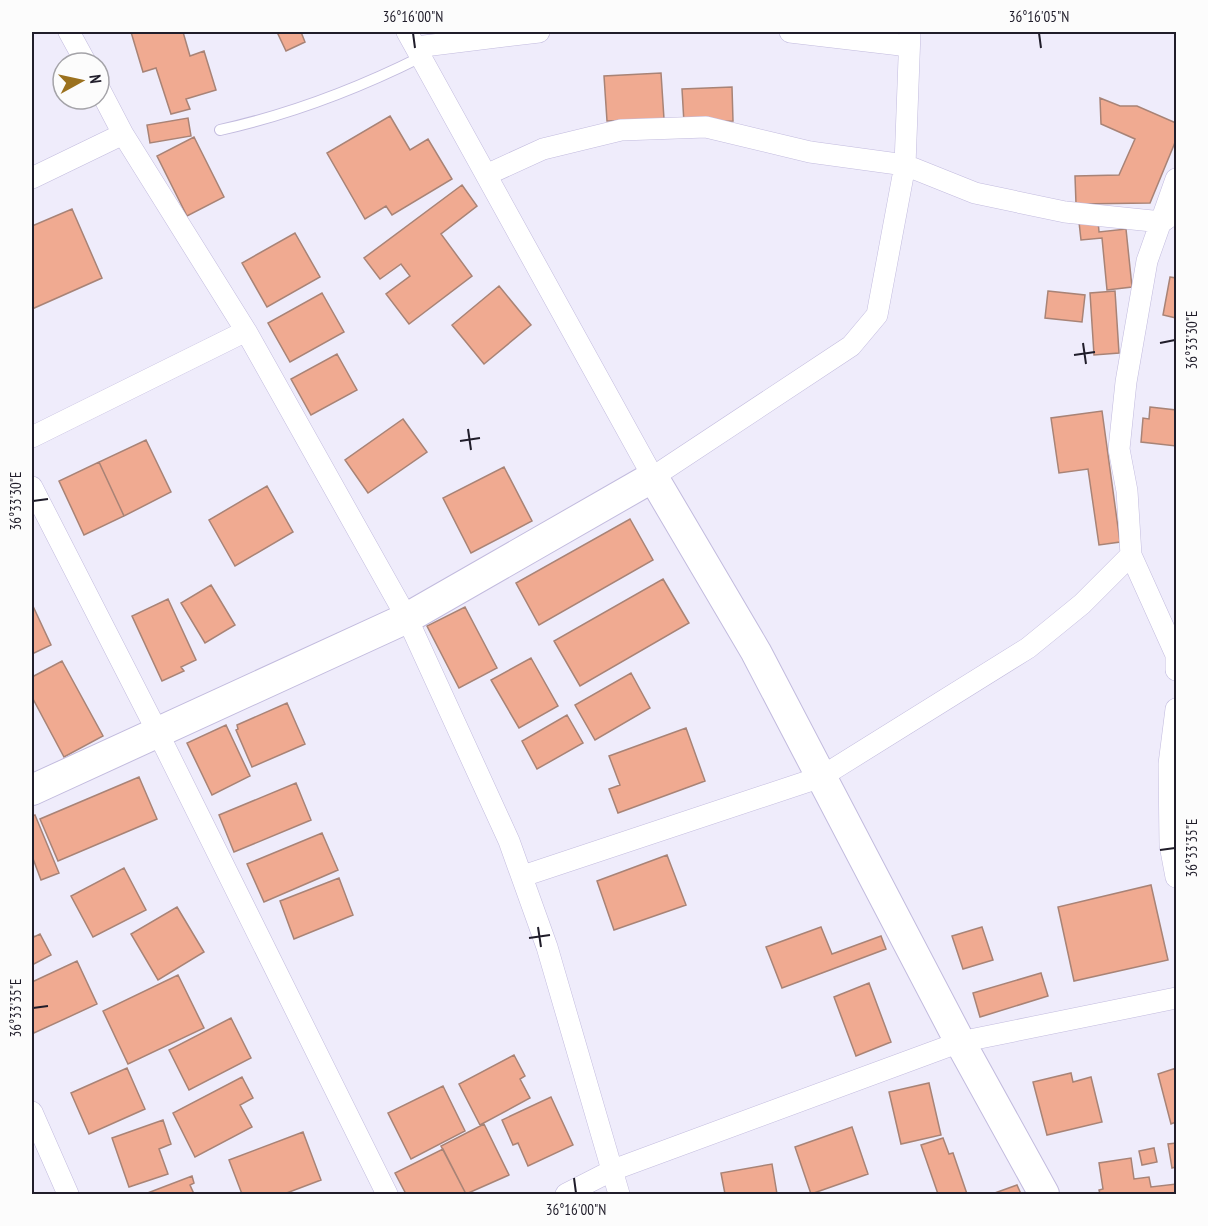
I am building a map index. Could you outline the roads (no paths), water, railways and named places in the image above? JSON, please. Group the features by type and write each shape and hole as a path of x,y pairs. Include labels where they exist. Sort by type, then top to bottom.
{"street":[{"path":"69,32 79,51"},
{"path":"539,32 415,45 652,477 756,652 960,1042 1044,1194"},
{"path":"32,790 407,618 652,477 851,346 877,315 904,165 909,39 790,32"},
{"path":"111,111 123,134 246,331 407,618 523,876 547,947 619,1194"},
{"path":"486,175 543,149 621,130 706,127 810,152 904,165 975,193 1065,212 1169,217"},
{"path":"32,178 123,134"},
{"path":"1176,179 1169,217 1147,261 1126,382 1119,449 1127,490 1131,555 1176,654 1176,670"},
{"path":"32,437 246,331"},
{"path":"32,487 157,731 387,1194"},
{"path":"523,876 821,777 1028,648 1082,604 1131,555"},
{"path":"1176,709 1170,845 1176,877"},
{"path":"566,1194 613,1170 960,1042 1176,998"},
{"path":"32,1112 68,1194"}],"lane":[{"path":"220,130 259,121 335,97 415,45"}]}
